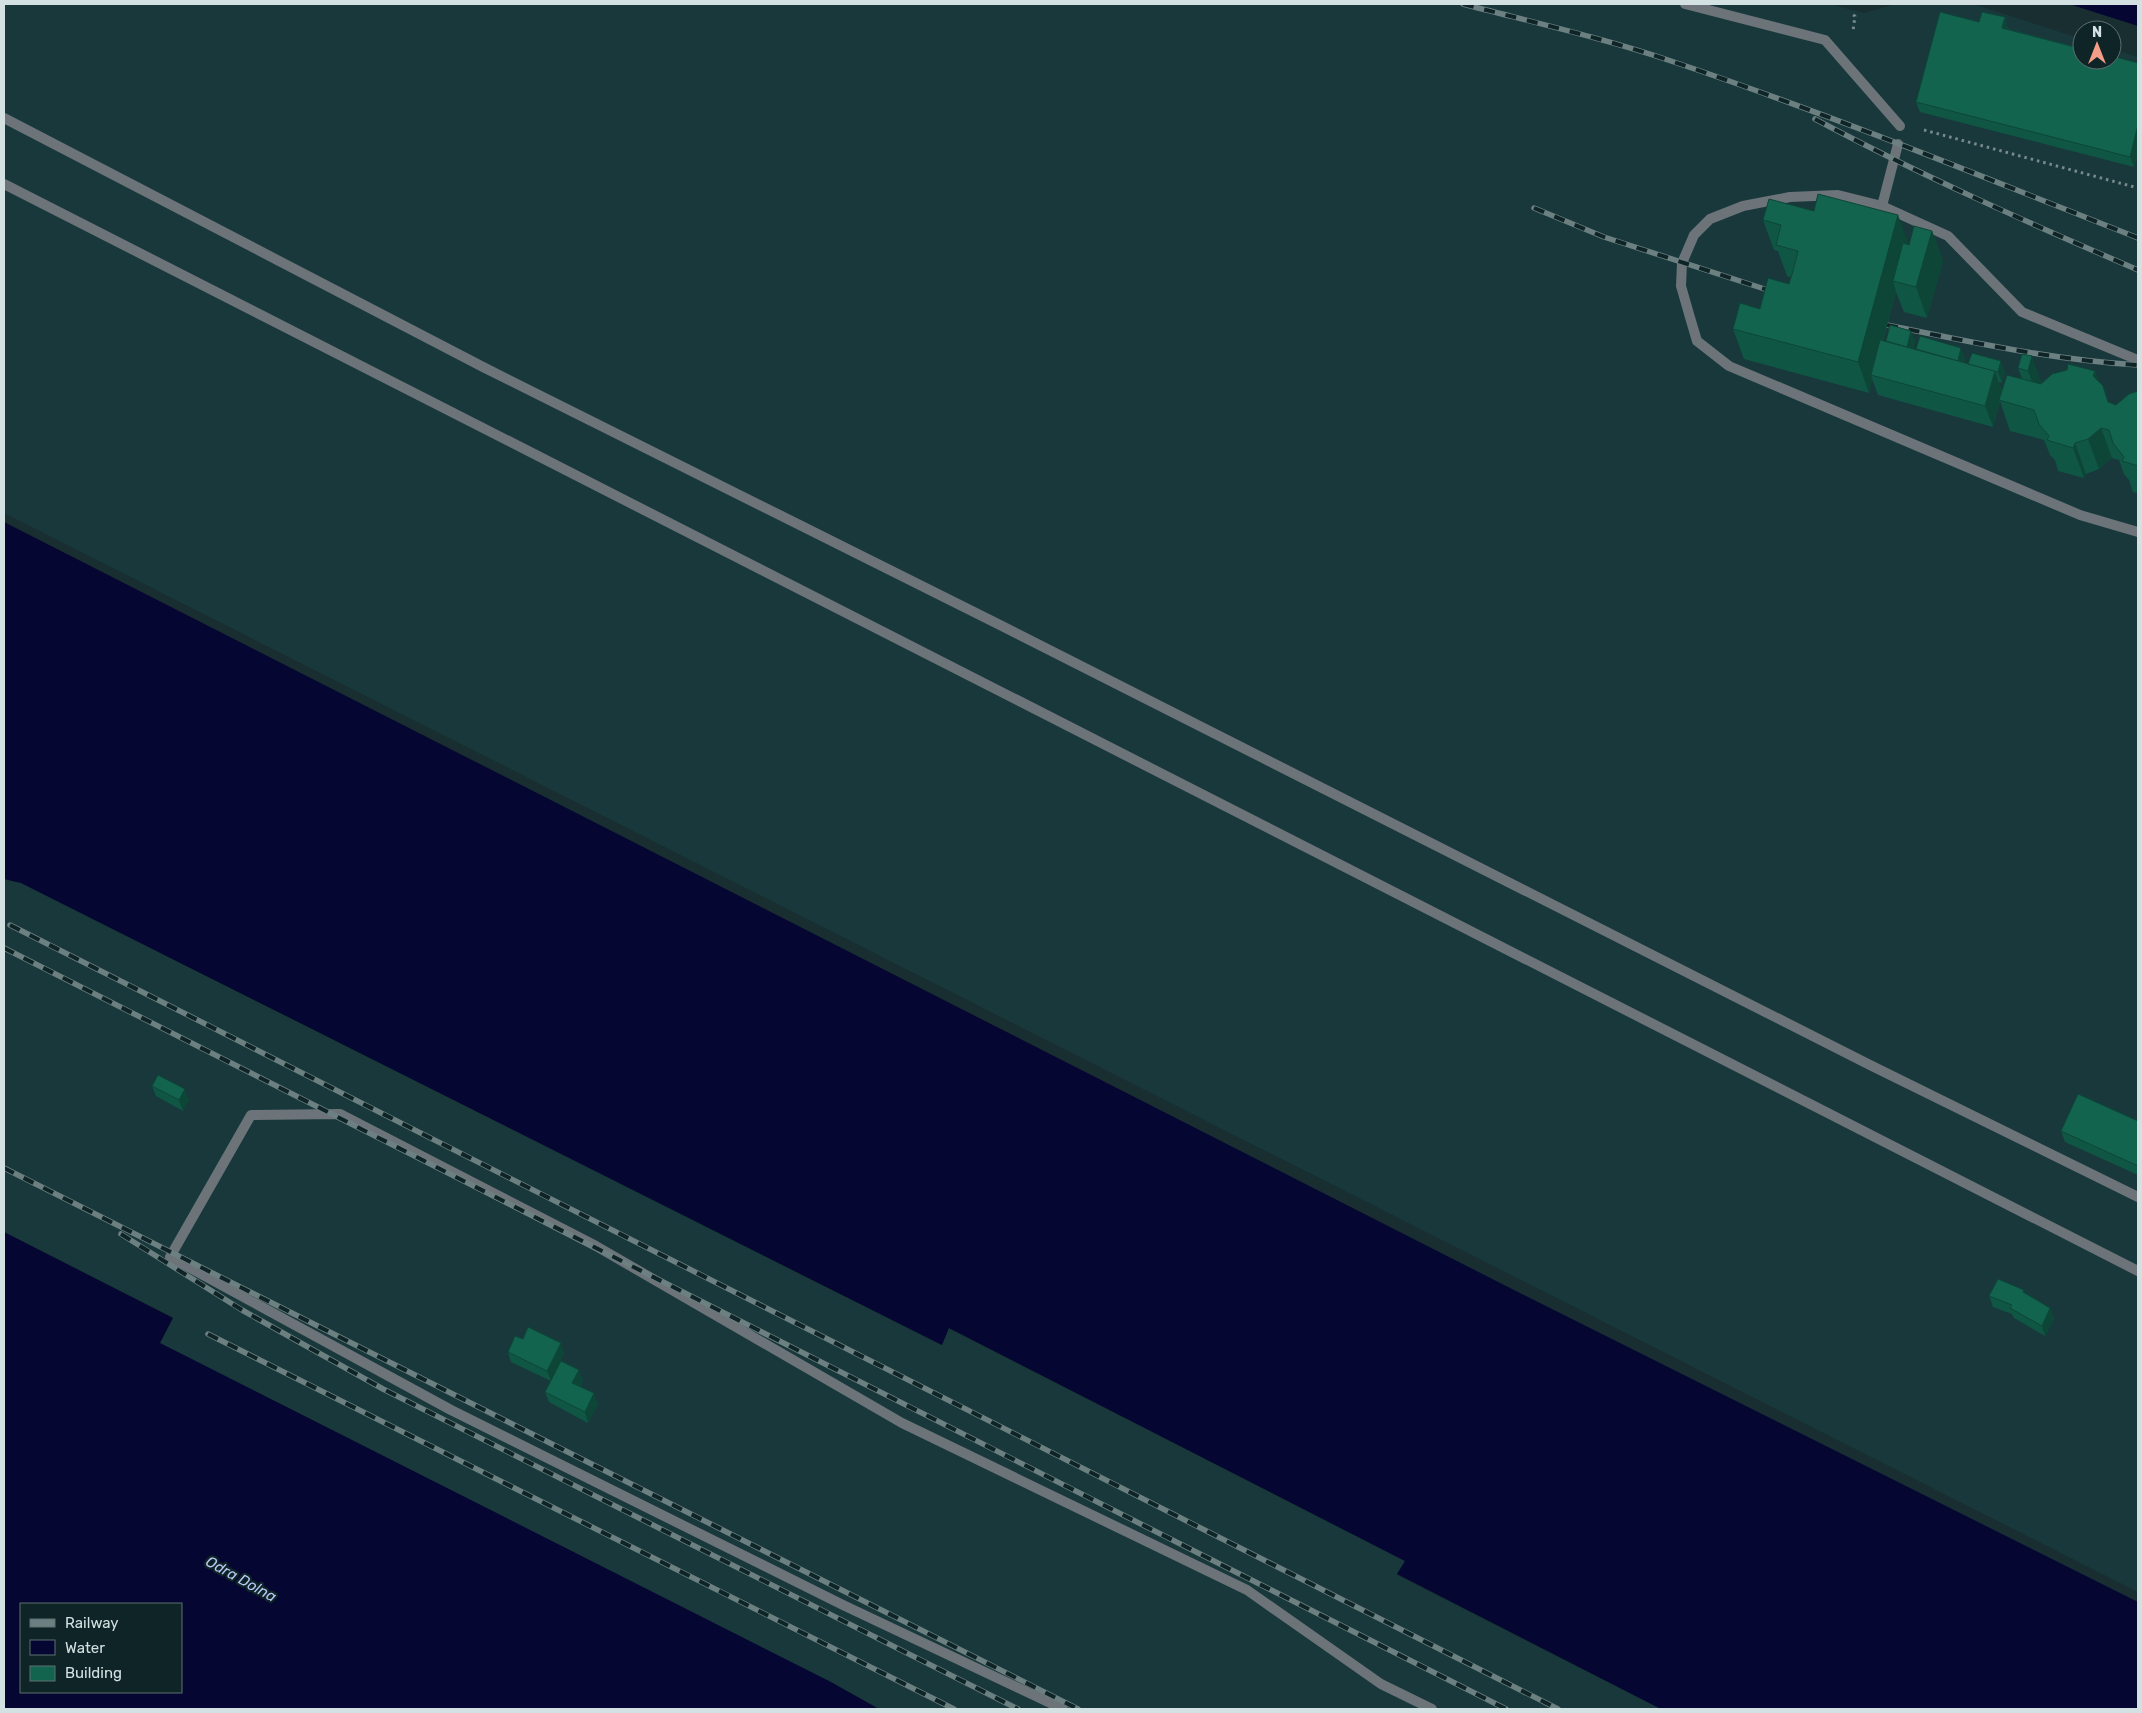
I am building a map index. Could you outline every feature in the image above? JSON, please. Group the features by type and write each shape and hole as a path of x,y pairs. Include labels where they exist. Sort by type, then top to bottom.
{"lane":[{"path":"1685,4 1825,40 1900,126"},
{"path":"4,118 485,368 1009,630 1870,1065 2040,1147 2138,1197"},
{"path":"1882,206 1898,144"},
{"path":"4,184 2138,1271"},
{"path":"2138,360 2022,312 1948,236 1882,206 1838,195 1790,197 1743,206 1710,219 1694,235 1682,263 1681,286 1697,341 1729,366 2080,515 2138,532"},
{"path":"1063,1709 844,1605 451,1410 170,1257 251,1115 340,1114 596,1246 902,1422 1247,1590 1381,1684 1432,1709"}],"path":[{"path":"1916,128 2138,188"}],"shaded area":[{"path":"4,4 1829,4 1864,13 1895,4 1973,4 2072,36 2072,70 2122,70 2122,52 2138,57 2138,1592 4,513"},
{"path":"4,879 21,883 941,1345 948,1328 1405,1561 1397,1575 1661,1709 879,1709 159,1343 172,1317 4,1232"}],"water":[{"path":"2069,4 2138,4 2138,26"},
{"path":"4,522 1508,1287 2138,1602 2138,1709 1661,1709 1397,1574 1405,1561 949,1328 942,1345 21,883 4,879"},
{"name":"Odra Dolna","path":"4,1232 173,1318 160,1343 831,1682 879,1709 4,1709"}],"building":[{"path":"1940,12 1979,22 1982,12 2005,17 2002,28 2072,46 2072,70 2122,70 2122,59 2138,63 2138,125 2130,157 1916,102"},
{"path":"1818,194 1898,215 1858,362 1733,329 1740,303 1760,309 1768,278 1789,284 1793,271 1798,251 1776,245 1781,225 1763,220 1769,199 1814,211"},
{"path":"1914,226 1932,231 1916,287 1893,281 1903,243 1909,245"},
{"path":"1890,325 1911,331 1907,347 1886,341"},
{"path":"1920,336 1961,348 1958,361 1916,349"},
{"path":"1880,340 1995,371 1985,406 1871,375"},
{"path":"1972,353 2001,361 1998,372 1968,364"},
{"path":"2022,354 2032,356 2028,371 2018,368"},
{"path":"2068,364 2095,371 2093,376 2103,386 2108,402 2116,405 2129,394 2138,391 2138,466 2122,461 2124,457 2113,443 2109,430 2101,428 2088,439 2075,443 2073,448 2047,440 2049,436 2039,424 2034,410 1999,400 2007,375 2041,384 2052,374 2067,370"},
{"path":"158,1075 185,1089 179,1100 152,1086"},
{"path":"2078,1094 2138,1121 2138,1166 2061,1131"},
{"path":"1998,1279 2024,1290 2023,1292 2050,1308 2042,1326 2010,1308 2012,1305 1989,1296"},
{"path":"528,1327 561,1343 547,1371 508,1352 515,1336 523,1339"},
{"path":"561,1361 579,1370 572,1383 594,1393 585,1412 545,1392"}],"railway":[{"path":"1463,4 1620,45 1730,81 1906,146 2138,238"},
{"path":"1815,119 1935,179 2138,270"},
{"path":"1534,208 1604,237 1777,293"},
{"path":"1887,325 2043,355 2138,365"},
{"path":"10,925 1558,1709"},
{"path":"4,948 1506,1709"},
{"path":"4,1168 1078,1709"},
{"path":"121,1234 242,1310 383,1389 1018,1709"},
{"path":"208,1334 954,1709"}]}
